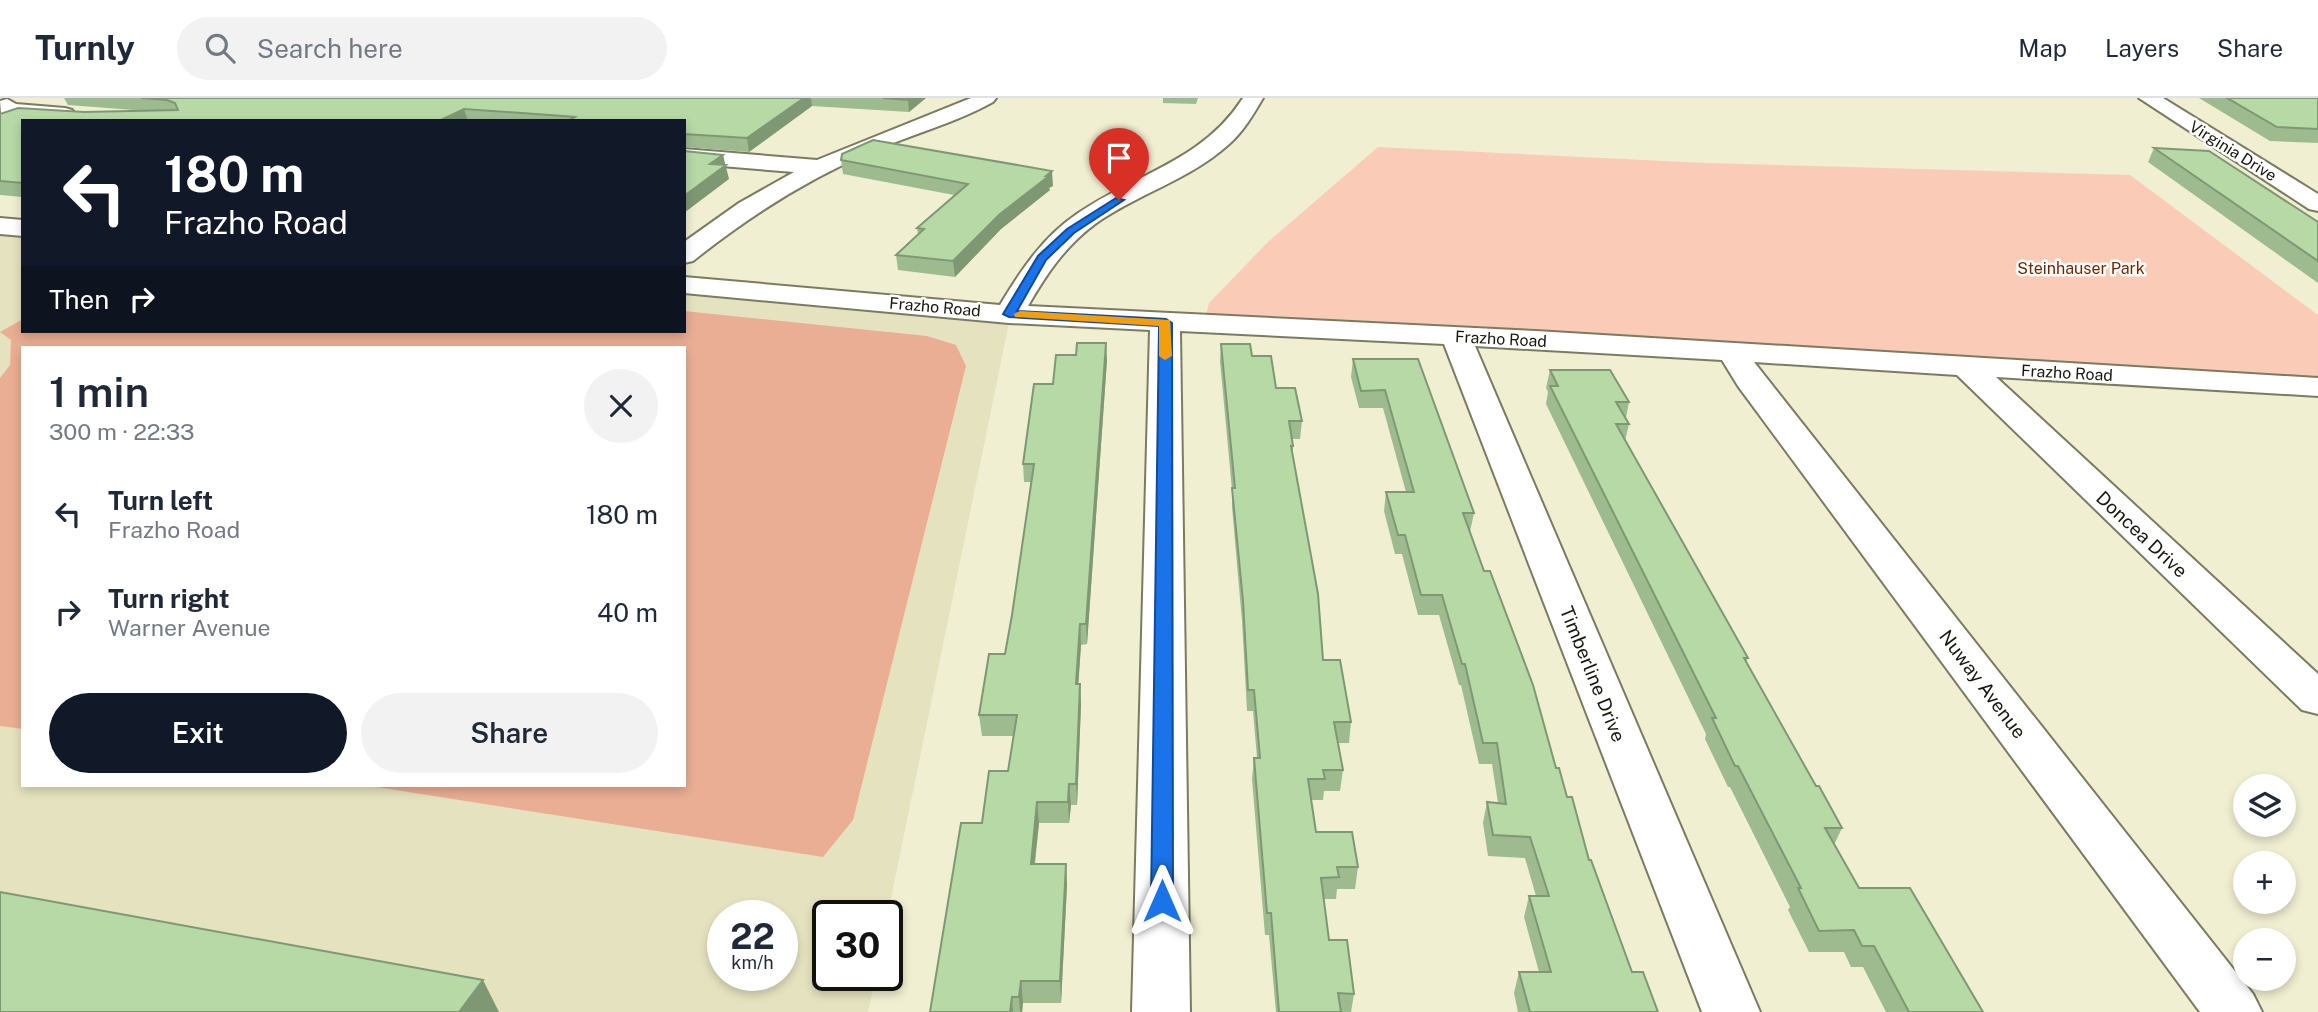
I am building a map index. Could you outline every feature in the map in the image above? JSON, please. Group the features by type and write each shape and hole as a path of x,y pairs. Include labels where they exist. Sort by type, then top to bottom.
{"street":[{"path":"686,254 760,199 820,167 986,98"},
{"path":"1009,314 1042,259 1071,231 1102,208 1192,161 1223,140 1234,129 1253,98"},
{"name":"Virginia Drive","path":"2149,98 2318,204"},
{"path":"15,101 8,108 90,115"},
{"path":"686,156 820,167"},
{"path":"0,226 21,228"},
{"name":"Frazho Road","path":"686,285 1009,314 1691,349 1734,354 2318,387"},
{"path":"1161,1012 1166,323"},
{"name":"Timberline Drive","path":"1456,337 1731,1012"},
{"name":"Nuway Avenue","path":"1734,354 1749,379 2234,1012"},
{"name":"Doncea Drive","path":"1967,368 2318,699"}],"shaded area":[{"path":"0,235 21,237 21,333 686,333 686,294 1009,323 891,900 812,900 812,991 873,991 868,1012 0,1012"},
{"path":"686,311 927,336 956,345 966,366 853,820 823,857 376,787 686,787 686,346 21,346 21,729 0,726 0,378 10,365 11,340 0,332 21,320 21,333 686,333"}],"green space":[{"name":"Steinhauser Park","path":"1378,147 1705,163 2130,175 2318,315 2318,377 1206,315 1209,303 1268,242"}],"building":[{"path":"141,98 804,98 747,138 686,134 686,119 572,119 575,117 464,109 443,119 21,119 21,183 0,181 0,114 18,108 84,112 178,110 175,103"},
{"path":"2227,98 2318,98 2318,129 2277,127"},
{"path":"873,140 1052,171 1000,214 953,261 896,255 924,229 917,228 968,184 841,160 842,154"},
{"path":"2154,148 2209,151 2318,222 2318,261"},
{"path":"686,151 723,155 710,164 726,165 686,195"},
{"path":"1077,343 1106,343 1086,624 1080,624 1076,684 1080,684 1076,784 1069,784 1068,802 1037,802 1031,864 1066,864 1060,981 1021,981 1019,997 1012,997 1010,1012 930,1012 961,823 982,823 989,771 1008,771 1017,715 979,715 989,654 1005,654 1012,615 1034,464 1023,464 1034,384 1053,384 1056,355 1076,355"},
{"path":"1221,344 1250,344 1252,356 1271,356 1276,388 1295,388 1302,421 1289,421 1291,446 1318,594 1323,660 1340,660 1351,722 1334,722 1343,770 1323,770 1325,779 1308,779 1316,832 1352,832 1358,867 1337,867 1339,877 1321,878 1329,940 1347,940 1354,994 1338,993 1341,1012 1279,1012 1271,913 1267,913 1254,758 1260,758 1254,690 1248,690 1232,488 1235,488"},
{"path":"1353,359 1418,359 1474,513 1463,513 1484,571 1490,571 1533,685 1556,768 1559,768 1567,797 1572,797 1589,860 1632,972 1643,972 1658,1012 1530,1012 1519,972 1551,972 1529,896 1549,896 1530,837 1493,835 1487,802 1506,804 1497,743 1483,743 1465,664 1462,664 1442,595 1421,595 1405,535 1398,535 1386,492 1414,492 1385,390 1361,391"},
{"path":"1550,370 1610,370 1629,402 1616,402 1629,424 1616,424 1748,658 1744,658 1842,828 1825,828 1859,888 1910,888 1983,1012 1909,1012 1874,946 1862,946 1854,930 1819,931 1798,888 1801,888 1738,766 1735,766 1712,718 1716,718 1550,386 1558,386"},
{"path":"0,892 483,980 459,1012 0,1012"}],"slow traffic":[{"path":"1020,314 1166,323 1165,356"}],"route":[{"path":"1119,200 1087,218 1042,259 1009,314 1166,323 1162,901"}]}
